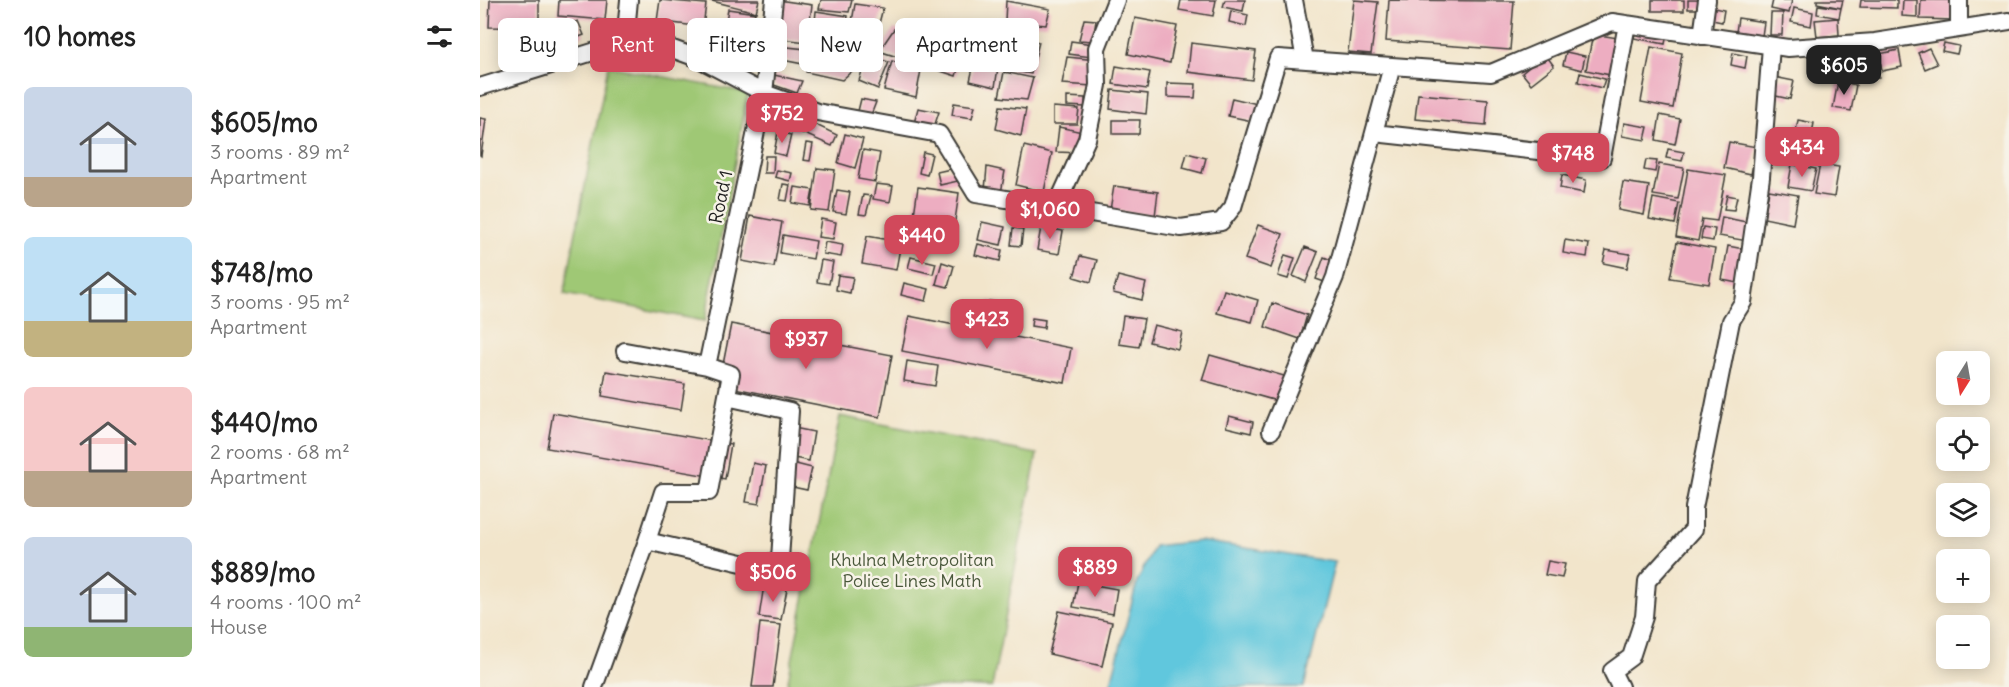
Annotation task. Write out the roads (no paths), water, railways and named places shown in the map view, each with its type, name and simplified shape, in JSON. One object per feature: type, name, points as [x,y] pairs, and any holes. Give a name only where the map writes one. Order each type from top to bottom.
[{"type":"street","points":[[627,18],[629,0]]},
{"type":"street","name":"Road 1","points":[[707,366],[764,93],[774,0]]},
{"type":"street","points":[[1056,207],[1087,139],[1098,85],[1097,48],[1116,0]]},
{"type":"street","points":[[1294,0],[1305,60]]},
{"type":"street","points":[[1702,36],[1707,0]]},
{"type":"street","points":[[1959,0],[1959,29]]},
{"type":"street","points":[[675,50],[697,58],[764,93],[817,112],[939,134],[976,194],[1180,228],[1221,222],[1233,207],[1278,58],[1491,73],[1612,22],[1788,48],[1875,42],[2009,21]]},
{"type":"street","points":[[1374,133],[1602,158],[1627,24]]},
{"type":"street","points":[[1620,687],[1612,671],[1631,657],[1644,617],[1647,581],[1695,530],[1694,508],[1731,321],[1743,302],[1761,177],[1771,46]]},
{"type":"street","points":[[480,87],[590,53]]},
{"type":"street","points":[[1271,431],[1335,277],[1392,66]]},
{"type":"street","points":[[594,687],[663,492],[709,492],[731,374],[707,366],[625,351]]},
{"type":"street","points":[[647,541],[759,567],[780,558],[790,411],[727,397]]},
{"type":"water","points":[[1200,541],[1335,562],[1304,687],[1110,687],[1137,582],[1154,546]]},
{"type":"park label","name":"Khulna Metropolitan Police Lines Math","points":[[912,570]]}]
